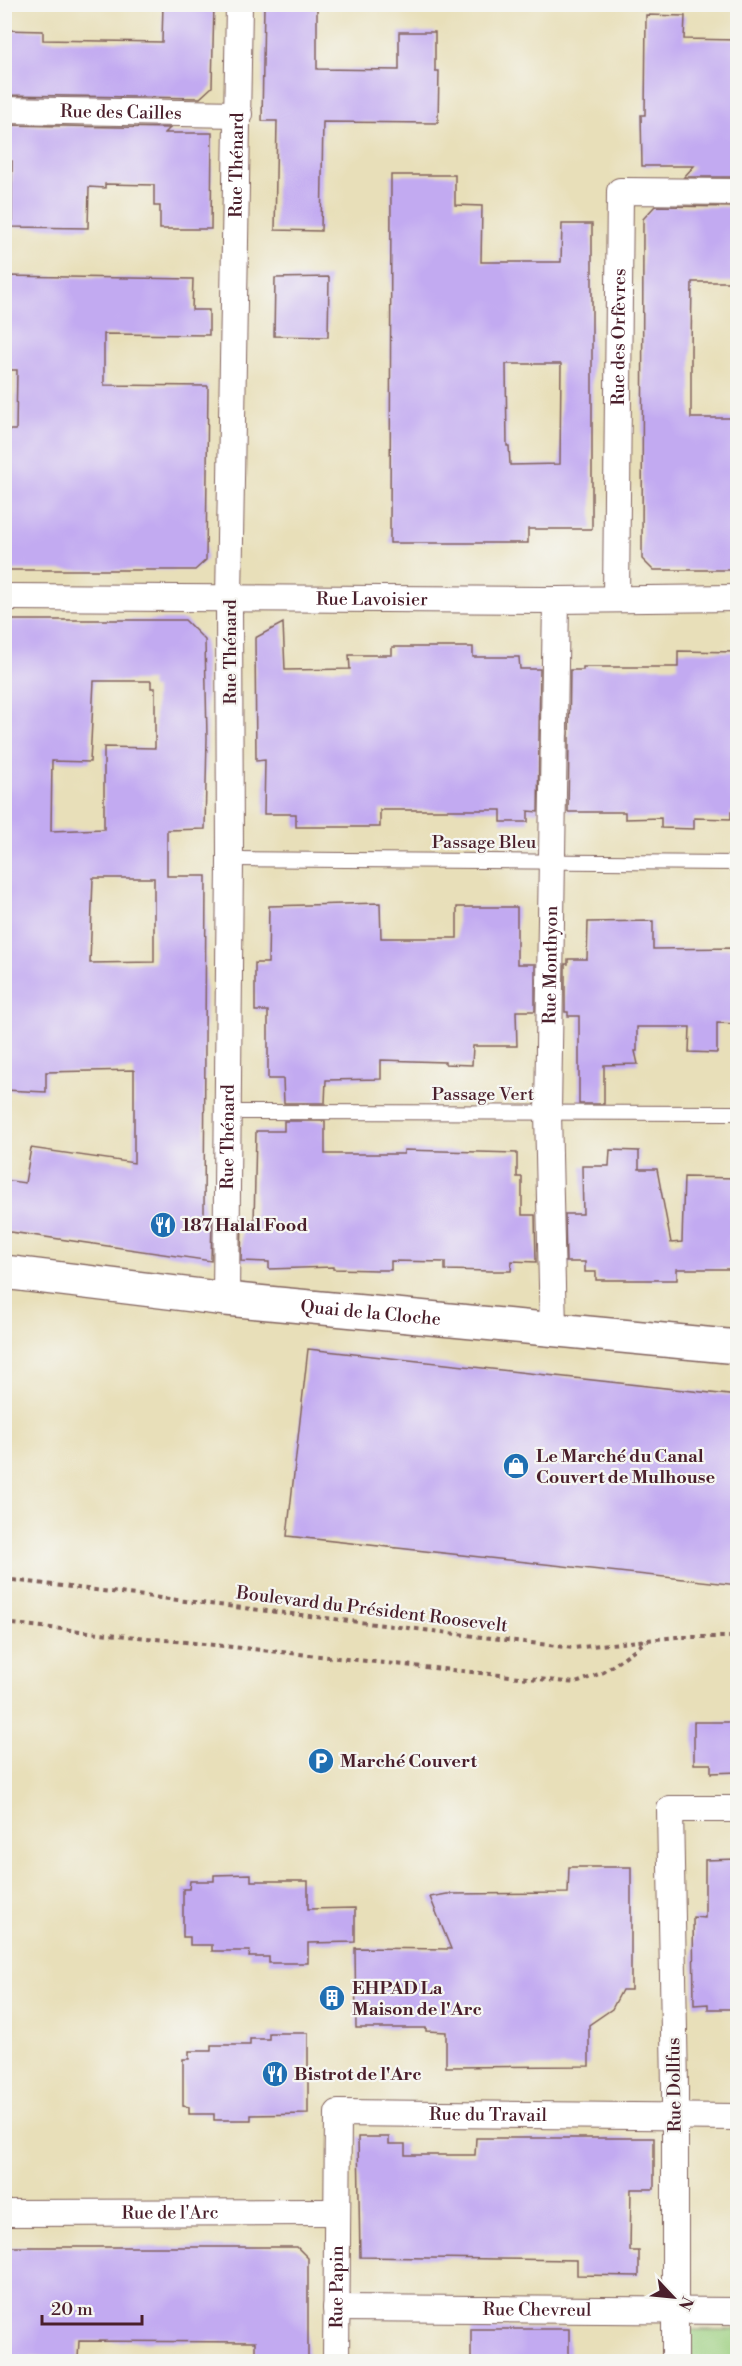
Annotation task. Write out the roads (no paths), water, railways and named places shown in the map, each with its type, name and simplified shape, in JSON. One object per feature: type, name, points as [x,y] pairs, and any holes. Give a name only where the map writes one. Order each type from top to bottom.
[{"type":"street","name":"Rue Thénard","points":[[226,1299],[230,598],[239,4]]},
{"type":"street","name":"Rue des Cailles","points":[[4,110],[239,114]]},
{"type":"street","name":"Rue des Orfèvres","points":[[616,599],[620,191],[738,192]]},
{"type":"street","name":"Rue Lavoisier","points":[[4,597],[556,600],[738,598]]},
{"type":"street","name":"Rue Monthyon","points":[[553,1329],[548,1112],[556,600]]},
{"type":"street","name":"Quai de la Cloche","points":[[4,1272],[226,1299],[738,1347]]},
{"type":"street","name":"Rue Dollfus","points":[[675,2361],[675,2117],[670,1809],[738,1809]]},
{"type":"street","name":"Rue du Travail","points":[[336,2212],[338,2113],[738,2117]]},
{"type":"street","name":"Rue de l'Arc","points":[[4,2214],[336,2212]]},
{"type":"street","name":"Rue Papin","points":[[336,2212],[336,2361]]},
{"type":"street","name":"Rue Chevreul","points":[[336,2308],[738,2311]]},
{"type":"lane","name":"Passage Bleu","points":[[230,859],[738,863]]},
{"type":"lane","name":"Passage Vert","points":[[228,1112],[738,1113]]},
{"type":"place","name":"187 Halal Food","points":[[163,1225]]},
{"type":"place","name":"Le Marché du Canal Couvert de Mulhouse","points":[[516,1466]]},
{"type":"place","name":"Marché Couvert","points":[[321,1761]]},
{"type":"place","name":"EHPAD La Maison de l'Arc","points":[[332,1998]]},
{"type":"place","name":"Bistrot de l'Arc","points":[[275,2074]]}]
